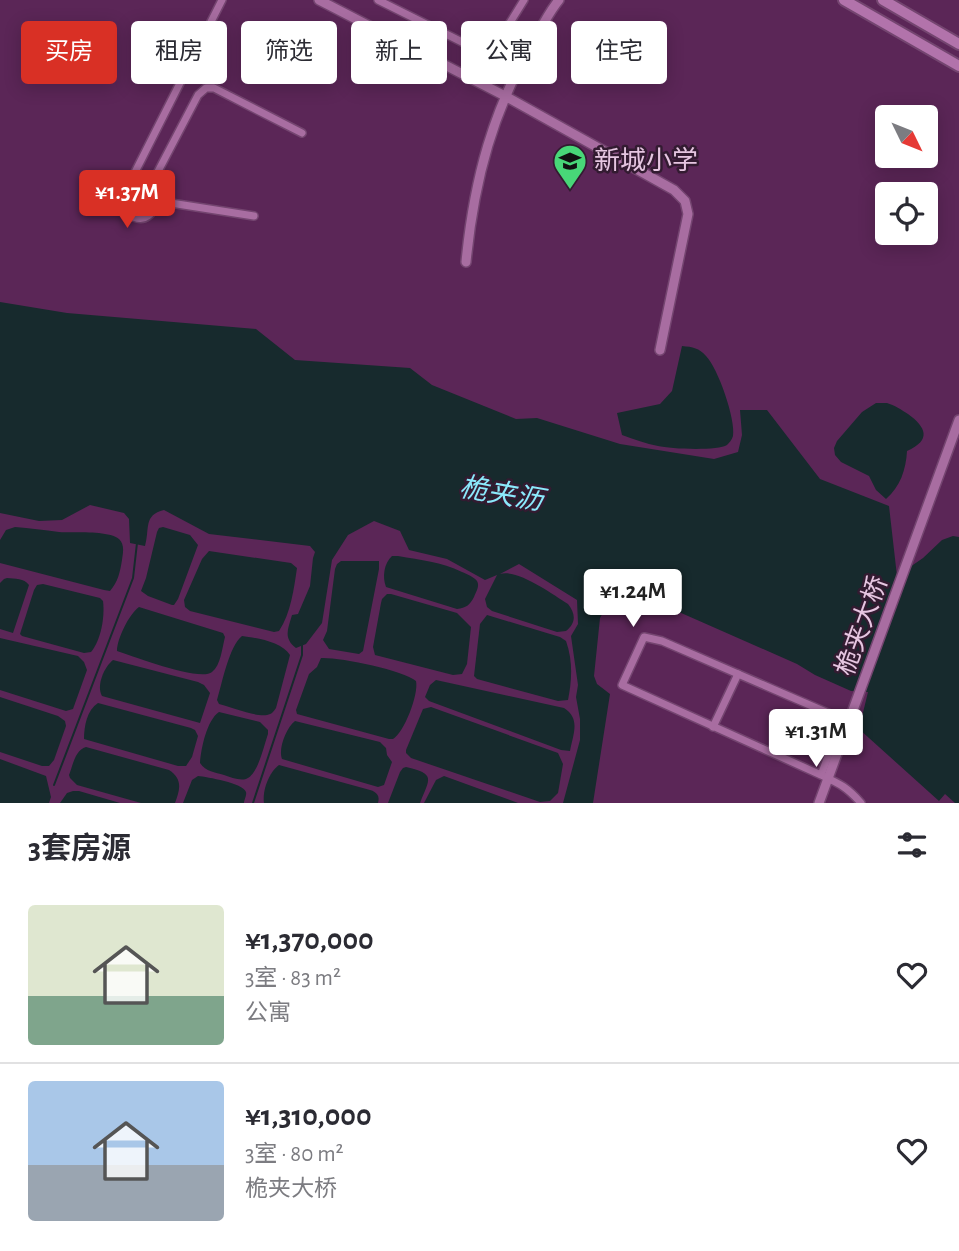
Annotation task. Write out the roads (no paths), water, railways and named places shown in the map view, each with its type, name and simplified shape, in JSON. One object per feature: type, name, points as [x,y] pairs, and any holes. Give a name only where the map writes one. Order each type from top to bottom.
[{"type":"main road","points":[[844,0],[959,66]]},
{"type":"main road","points":[[883,0],[959,44]]},
{"type":"street","points":[[158,201],[148,216],[140,218],[129,215],[122,204],[126,190],[222,0]]},
{"type":"street","points":[[378,0],[484,53],[491,52],[495,47],[524,0]]},
{"type":"street","points":[[466,262],[471,219],[491,135],[505,96],[527,51],[559,0]]},
{"type":"street","points":[[323,1],[505,96],[674,190],[685,201],[688,214],[660,350]]},
{"type":"street","points":[[254,216],[158,201],[151,192],[153,181],[198,95],[206,88],[217,89],[302,133]]},
{"type":"street","name":"桅夹大桥","points":[[819,803],[824,777],[840,745],[959,420]]},
{"type":"street","points":[[824,777],[842,719],[662,641],[644,637],[622,685],[713,727],[824,777],[846,786],[861,803]]},
{"type":"street","points":[[713,727],[738,674]]},
{"type":"water","name":"桅夹沥","points":[[0,302],[67,313],[256,329],[295,360],[410,368],[432,385],[516,419],[537,418],[620,444],[714,459],[738,452],[742,435],[740,410],[767,410],[820,479],[889,506],[897,576],[923,558],[942,540],[959,537],[959,803],[955,803],[945,794],[939,801],[859,729],[868,692],[851,691],[797,664],[654,601],[625,596],[609,602],[600,618],[594,676],[597,684],[610,694],[593,803],[563,803],[580,740],[576,697],[578,685],[571,636],[578,624],[577,600],[519,564],[500,574],[516,575],[568,604],[574,618],[566,631],[557,632],[492,611],[487,607],[485,599],[497,575],[485,580],[447,559],[409,550],[400,531],[374,521],[348,535],[332,560],[322,623],[306,644],[296,648],[289,641],[288,629],[292,615],[298,614],[310,586],[315,552],[310,546],[209,534],[164,510],[157,512],[150,519],[145,546],[130,543],[129,519],[124,513],[90,505],[62,520],[39,521],[0,513]]},
{"type":"water","points":[[682,346],[701,351],[716,371],[732,418],[733,436],[727,445],[704,449],[673,448],[622,435],[617,413],[660,404],[672,391]]},
{"type":"water","points":[[876,403],[887,403],[903,411],[919,424],[924,433],[920,442],[907,451],[901,478],[886,499],[876,490],[869,476],[841,462],[835,455],[834,448],[862,412]]},
{"type":"water","points":[[15,527],[114,536],[122,544],[123,552],[115,584],[110,591],[104,590],[0,563],[0,540],[6,530]]},
{"type":"water","points":[[163,527],[190,535],[198,545],[174,605],[141,591],[157,532]]},
{"type":"water","points":[[209,551],[291,563],[297,568],[289,608],[279,631],[190,611],[185,607],[184,600],[202,559]]},
{"type":"water","points":[[392,556],[439,564],[468,575],[478,583],[474,597],[467,606],[457,609],[386,587],[384,570]]},
{"type":"water","points":[[341,561],[379,561],[363,651],[359,654],[329,649],[323,640],[327,631],[335,569]]},
{"type":"water","points":[[7,578],[22,580],[29,585],[13,633],[0,629],[0,583]]},
{"type":"water","points":[[43,584],[103,601],[102,628],[91,652],[84,653],[20,634],[34,590],[37,585]]},
{"type":"water","points":[[387,594],[457,613],[471,627],[467,664],[462,674],[453,675],[375,655],[373,647],[381,603]]},
{"type":"water","points":[[139,607],[223,633],[225,637],[222,651],[215,669],[205,674],[194,674],[117,651],[124,627]]},
{"type":"water","points":[[487,615],[566,641],[571,670],[568,700],[558,701],[474,676],[480,624]]},
{"type":"water","points":[[242,636],[275,644],[290,655],[276,708],[269,715],[256,715],[219,704],[217,700],[233,648]]},
{"type":"water","points":[[0,638],[78,656],[87,670],[73,709],[66,711],[0,690]]},
{"type":"water","points":[[321,658],[370,665],[416,681],[413,703],[406,721],[393,739],[297,714],[296,710],[309,674],[317,667]]},
{"type":"water","points":[[113,660],[204,685],[210,693],[200,723],[102,696],[102,677]]},
{"type":"water","points":[[436,680],[564,708],[574,722],[570,751],[429,701],[425,697],[430,685]]},
{"type":"water","points":[[0,697],[58,716],[65,721],[66,726],[54,760],[49,766],[0,752]]},
{"type":"water","points":[[98,703],[195,730],[198,736],[192,757],[186,766],[178,766],[84,739],[87,719]]},
{"type":"water","points":[[431,707],[558,753],[563,764],[558,793],[550,801],[540,802],[411,758],[406,750],[423,709]]},
{"type":"water","points":[[219,712],[260,722],[268,730],[257,766],[246,779],[211,771],[200,763],[208,728]]},
{"type":"water","points":[[295,721],[380,742],[392,762],[384,785],[378,787],[282,759],[284,739]]},
{"type":"water","points":[[86,747],[169,770],[177,777],[179,785],[175,803],[141,803],[77,785],[69,775],[77,755]]},
{"type":"water","points":[[0,759],[46,776],[51,797],[49,803],[0,803]]},
{"type":"water","points":[[279,765],[372,791],[378,796],[378,803],[264,803],[267,782]]},
{"type":"water","points":[[406,767],[422,772],[428,778],[420,803],[388,803],[400,772]]},
{"type":"water","points":[[198,776],[238,786],[246,792],[244,803],[183,803],[192,780]]},
{"type":"water","points":[[444,776],[518,803],[424,803],[436,780]]},
{"type":"water","points":[[73,791],[120,803],[60,803],[67,793]]},
{"type":"waterway","points":[[54,785],[133,578],[137,543]]},
{"type":"waterway","points":[[253,803],[302,655],[302,644]]},
{"type":"place","name":"新城小学","points":[[570,191]]}]
